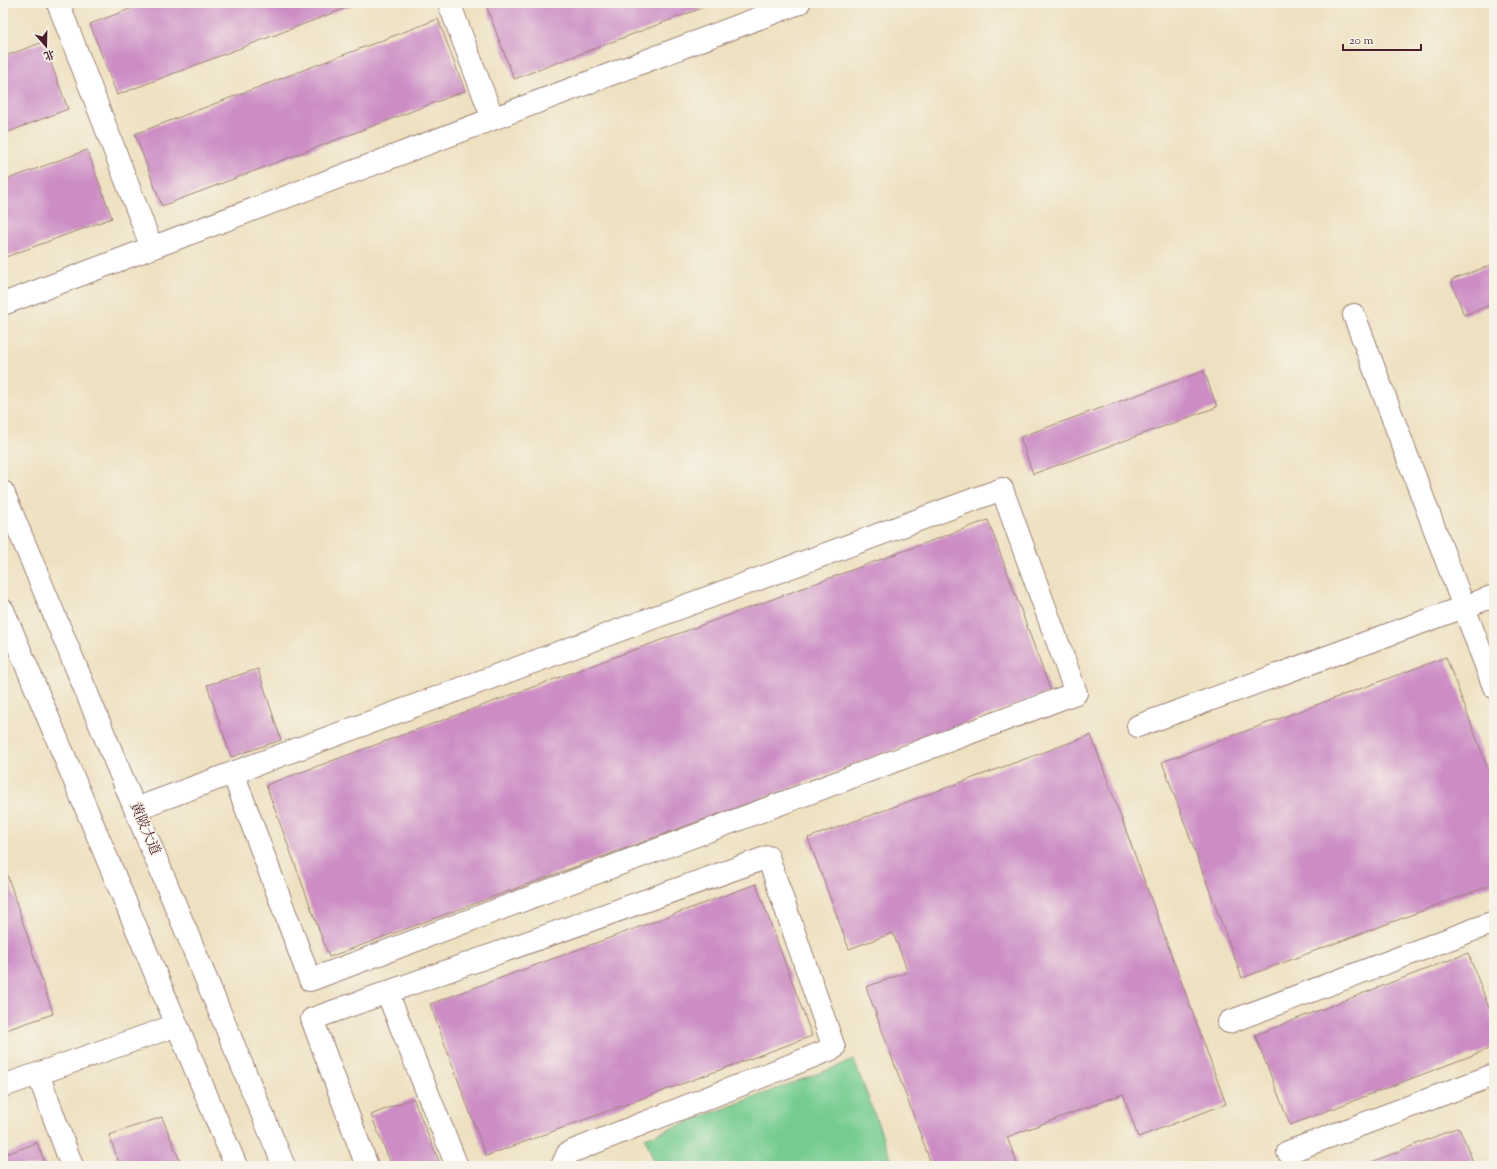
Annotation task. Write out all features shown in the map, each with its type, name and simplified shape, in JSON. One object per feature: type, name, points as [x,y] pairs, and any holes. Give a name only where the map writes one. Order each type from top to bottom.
[{"type":"street","points":[[58,3],[152,248]]},
{"type":"street","points":[[449,3],[493,119]]},
{"type":"street","points":[[3,304],[799,3]]},
{"type":"street","points":[[1354,315],[1494,687]]},
{"type":"street","points":[[135,809],[1002,489],[1076,692],[310,980],[233,773]]},
{"type":"street","name":"黄陂大道","points":[[3,492],[284,1166]]},
{"type":"street","points":[[1138,726],[1494,596]]},
{"type":"street","points":[[3,610],[236,1166]]},
{"type":"street","points":[[367,1166],[312,1019],[768,857],[834,1048],[568,1153],[562,1166]]},
{"type":"street","points":[[1230,1022],[1494,922]]},
{"type":"street","points":[[387,992],[457,1166]]},
{"type":"street","points":[[3,1086],[177,1025]]},
{"type":"street","points":[[38,1074],[72,1166]]},
{"type":"street","points":[[1288,1152],[1494,1075]]},
{"type":"green space","points":[[854,1060],[894,1166],[656,1166],[645,1138]]},
{"type":"building","points":[[146,3],[359,3],[117,95],[90,24]]},
{"type":"building","points":[[501,3],[715,3],[514,79],[487,8]]},
{"type":"building","points":[[438,19],[465,91],[162,206],[135,134]]},
{"type":"building","points":[[43,42],[68,109],[3,134],[3,57]]},
{"type":"building","points":[[87,150],[112,218],[3,258],[3,181]]},
{"type":"building","points":[[1494,264],[1494,304],[1464,315],[1451,280]]},
{"type":"building","points":[[1204,371],[1217,407],[1033,474],[1020,437]]},
{"type":"building","points":[[988,520],[1051,692],[329,957],[266,785]]},
{"type":"building","points":[[1446,657],[1494,785],[1494,884],[1242,978],[1162,762]]},
{"type":"building","points":[[258,669],[281,740],[231,757],[207,685]]},
{"type":"building","points":[[1091,735],[1226,1104],[1138,1137],[1123,1094],[1007,1137],[1018,1166],[932,1166],[866,987],[908,972],[893,933],[849,949],[808,838]]},
{"type":"building","points":[[3,862],[53,1014],[3,1031]]},
{"type":"building","points":[[756,884],[812,1036],[486,1156],[430,1004]]},
{"type":"building","points":[[1468,953],[1494,1021],[1494,1047],[1290,1125],[1255,1035]]},
{"type":"building","points":[[413,1098],[441,1166],[392,1166],[371,1115]]},
{"type":"building","points":[[162,1117],[182,1166],[120,1166],[109,1135]]},
{"type":"building","points":[[1459,1127],[1473,1162],[1463,1166],[1362,1166]]},
{"type":"building","points":[[37,1143],[46,1166],[3,1166],[3,1155]]}]
